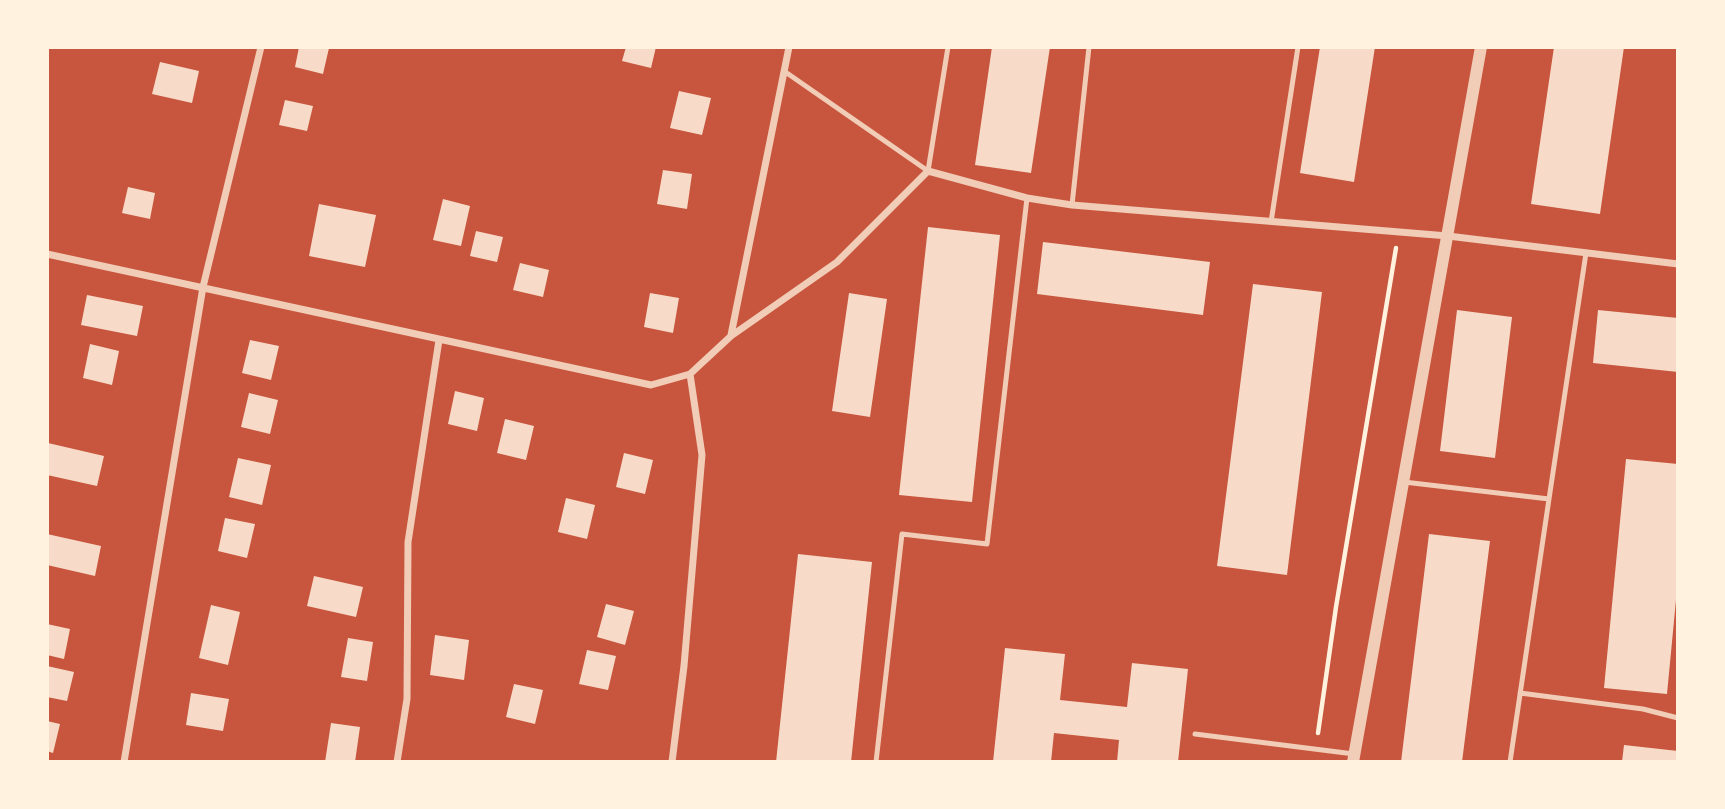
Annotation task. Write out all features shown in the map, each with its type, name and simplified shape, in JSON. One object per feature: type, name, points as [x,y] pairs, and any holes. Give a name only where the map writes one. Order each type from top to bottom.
[{"type":"street","points":[[124,762],[203,287],[261,47]]},
{"type":"street","points":[[730,336],[789,47]]},
{"type":"street","points":[[1353,758],[1481,47]]},
{"type":"street","points":[[47,254],[651,385],[690,374],[730,336],[837,262],[928,171],[1027,198],[1072,205],[1448,236],[1678,264]]},
{"type":"street","points":[[397,762],[407,699],[408,542],[439,340]]},
{"type":"street","points":[[672,762],[684,666],[702,455],[690,374]]},
{"type":"lane","points":[[785,71],[928,171],[948,47]]},
{"type":"lane","points":[[1072,205],[1089,47]]},
{"type":"lane","points":[[1271,222],[1298,47]]},
{"type":"lane","points":[[876,762],[902,534],[987,544],[1027,198]]},
{"type":"lane","points":[[1510,762],[1586,253]]},
{"type":"lane","points":[[1404,482],[1549,499]]},
{"type":"lane","points":[[1520,693],[1643,709],[1678,718]]},
{"type":"lane","points":[[1195,734],[1316,749],[1353,758]]},
{"type":"path","points":[[1316,749],[1336,607],[1398,232]]},
{"type":"building","points":[[299,47],[329,48],[323,74],[295,67]]},
{"type":"building","points":[[626,47],[656,47],[651,68],[622,61]]},
{"type":"building","points":[[992,47],[1050,47],[1031,173],[975,165]]},
{"type":"building","points":[[1320,47],[1375,47],[1354,182],[1300,173]]},
{"type":"building","points":[[1554,47],[1624,47],[1600,214],[1531,204]]},
{"type":"building","points":[[160,62],[199,71],[192,103],[152,94]]},
{"type":"building","points":[[679,91],[711,98],[702,135],[670,128]]},
{"type":"building","points":[[285,100],[313,106],[307,131],[279,125]]},
{"type":"building","points":[[663,170],[692,174],[687,209],[657,204]]},
{"type":"building","points":[[128,187],[155,193],[150,219],[122,213]]},
{"type":"building","points":[[443,199],[470,206],[461,246],[433,240]]},
{"type":"building","points":[[319,204],[376,215],[365,267],[309,256]]},
{"type":"building","points":[[928,227],[1000,235],[972,502],[899,495]]},
{"type":"building","points":[[476,231],[503,237],[497,262],[470,256]]},
{"type":"building","points":[[1043,242],[1210,262],[1203,315],[1037,294]]},
{"type":"building","points":[[520,263],[549,270],[543,297],[513,290]]},
{"type":"building","points":[[1253,284],[1322,292],[1287,575],[1217,566]]},
{"type":"building","points":[[650,293],[679,298],[673,333],[644,327]]},
{"type":"building","points":[[849,293],[887,299],[870,417],[832,411]]},
{"type":"building","points":[[87,295],[143,306],[137,336],[81,325]]},
{"type":"building","points":[[1457,310],[1512,317],[1495,458],[1440,451]]},
{"type":"building","points":[[1598,310],[1678,318],[1678,372],[1593,363]]},
{"type":"building","points":[[250,340],[279,346],[271,380],[242,373]]},
{"type":"building","points":[[90,344],[119,351],[112,385],[83,378]]},
{"type":"building","points":[[455,391],[484,398],[477,431],[448,424]]},
{"type":"building","points":[[249,393],[278,400],[270,434],[241,427]]},
{"type":"building","points":[[505,419],[534,426],[526,460],[497,453]]},
{"type":"building","points":[[48,443],[104,456],[97,486],[47,475]]},
{"type":"building","points":[[624,453],[653,460],[645,494],[616,487]]},
{"type":"building","points":[[238,458],[271,465],[262,505],[229,497]]},
{"type":"building","points":[[1626,459],[1678,464],[1678,579],[1667,694],[1604,688]]},
{"type":"building","points":[[566,498],[595,505],[587,539],[558,532]]},
{"type":"building","points":[[225,518],[255,524],[247,558],[218,551]]},
{"type":"building","points":[[47,534],[101,546],[95,576],[47,565]]},
{"type":"building","points":[[1429,534],[1490,541],[1462,762],[1401,762]]},
{"type":"building","points":[[798,554],[872,562],[851,762],[776,762]]},
{"type":"building","points":[[314,576],[363,587],[356,617],[307,606]]},
{"type":"building","points":[[606,604],[634,611],[625,645],[597,637]]},
{"type":"building","points":[[211,605],[240,612],[228,665],[199,658]]},
{"type":"building","points":[[47,624],[70,629],[64,659],[47,655]]},
{"type":"building","points":[[435,635],[469,640],[464,680],[430,675]]},
{"type":"building","points":[[348,638],[373,642],[367,681],[341,677]]},
{"type":"building","points":[[1005,648],[1065,654],[1060,700],[1127,707],[1132,663],[1188,669],[1178,762],[1117,762],[1119,740],[1054,733],[1051,762],[993,762]]},
{"type":"building","points":[[587,650],[616,656],[608,690],[579,684]]},
{"type":"building","points":[[47,666],[74,672],[67,701],[47,697]]},
{"type":"building","points":[[514,684],[543,690],[535,724],[506,717]]},
{"type":"building","points":[[191,693],[229,699],[223,731],[186,725]]},
{"type":"building","points":[[47,721],[60,724],[53,753],[47,751]]},
{"type":"building","points":[[331,723],[360,727],[355,762],[325,762]]},
{"type":"building","points":[[1624,745],[1678,751],[1678,762],[1622,762]]}]
